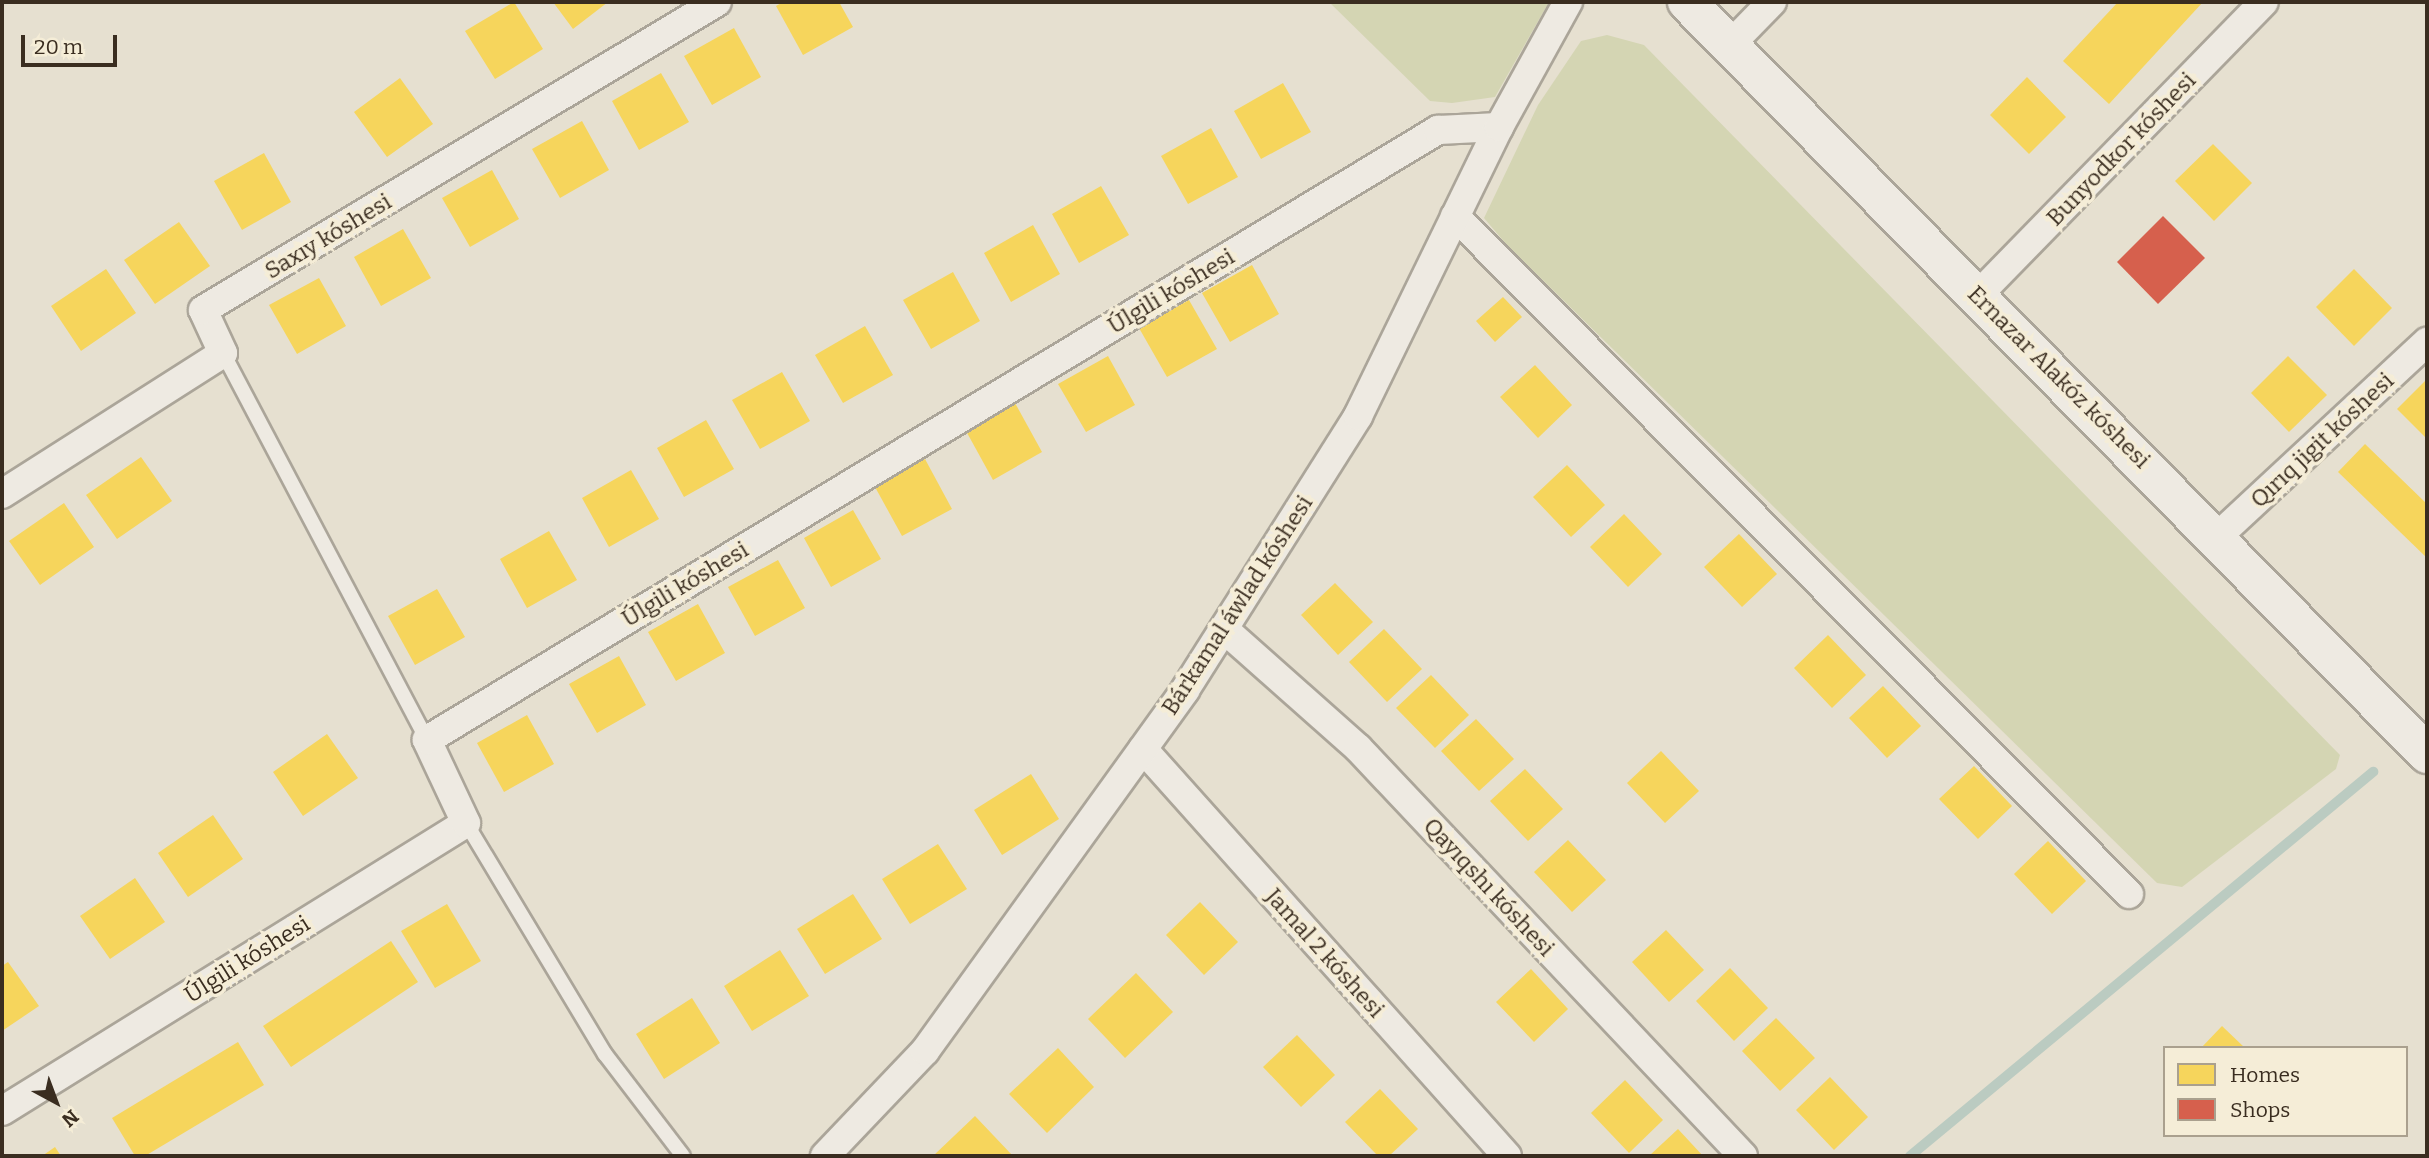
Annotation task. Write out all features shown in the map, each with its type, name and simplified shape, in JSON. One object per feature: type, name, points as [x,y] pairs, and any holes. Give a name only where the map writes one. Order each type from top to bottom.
[{"type":"main road","name":"Ernazar Alakóz kóshesi","points":[[1688,2],[2217,537],[2427,754]]},
{"type":"street","name":"Saxıy kóshesi","points":[[223,353],[203,310],[717,2]]},
{"type":"street","name":"Bárkamal áwlad kóshesi","points":[[825,1156],[925,1051],[1143,748],[1224,629],[1358,416],[1499,127],[1568,2]]},
{"type":"street","points":[[1730,46],[1772,2]]},
{"type":"street","name":"Bunyodkor kóshesi","points":[[1978,295],[2264,2]]},
{"type":"street","name":"Úlgili kóshesi","points":[[427,740],[1438,130],[1499,127]]},
{"type":"street","points":[[1455,216],[2129,894]]},
{"type":"street","name":"Qırıq jigit kóshesi","points":[[2217,537],[2427,342]]},
{"type":"street","points":[[2,494],[223,353]]},
{"type":"street","name":"Qayıqshı kóshesi","points":[[1224,629],[1358,748],[1743,1156]]},
{"type":"street","points":[[427,740],[466,823]]},
{"type":"street","name":"Jamal 2 kóshesi","points":[[1143,748],[1507,1156]]},
{"type":"street","name":"Úlgili kóshesi","points":[[2,1111],[466,823]]},
{"type":"lane","points":[[223,353],[427,740]]},
{"type":"lane","points":[[466,823],[605,1054],[683,1156]]},
{"type":"green space","points":[[1329,2],[1549,2],[1495,97],[1452,103],[1430,101]]},
{"type":"green space","points":[[1607,35],[1644,45],[2340,755],[2336,769],[2182,887],[2157,883],[1506,244],[1484,218],[1538,105],[1581,41]]},
{"type":"building: Homes","points":[[514,2],[543,49],[495,79],[465,31]]},
{"type":"building: Homes","points":[[553,2],[608,2],[573,29]]},
{"type":"building: Homes","points":[[783,2],[839,2],[853,27],[803,55],[776,6]]},
{"type":"building: Homes","points":[[2118,2],[2203,2],[2109,104],[2063,61]]},
{"type":"building: Homes","points":[[734,28],[761,77],[712,105],[684,56]]},
{"type":"building: Homes","points":[[661,73],[689,122],[639,150],[612,101]]},
{"type":"building: Homes","points":[[2027,77],[2066,117],[2029,154],[1990,115]]},
{"type":"building: Homes","points":[[400,78],[433,124],[387,157],[354,112]]},
{"type":"building: Homes","points":[[1283,83],[1311,132],[1261,159],[1234,111]]},
{"type":"building: Homes","points":[[582,121],[609,170],[560,198],[532,149]]},
{"type":"building: Homes","points":[[1211,128],[1238,177],[1188,204],[1161,156]]},
{"type":"building: Homes","points":[[2213,144],[2252,183],[2214,221],[2175,181]]},
{"type":"building: Homes","points":[[264,153],[291,202],[242,230],[214,181]]},
{"type":"building: Homes","points":[[492,170],[519,219],[470,247],[442,198]]},
{"type":"building: Homes","points":[[1101,186],[1129,235],[1079,263],[1052,214]]},
{"type":"building: Homes","points":[[179,222],[210,266],[155,304],[124,260]]},
{"type":"building: Homes","points":[[1033,225],[1060,274],[1011,302],[984,253]]},
{"type":"building: Homes","points":[[403,229],[431,278],[381,306],[354,257]]},
{"type":"building: Homes","points":[[1252,265],[1279,314],[1230,342],[1202,293]]},
{"type":"building: Homes","points":[[106,269],[136,313],[81,351],[51,306]]},
{"type":"building: Homes","points":[[2354,269],[2392,308],[2354,346],[2316,307]]},
{"type":"building: Homes","points":[[953,272],[980,321],[931,349],[903,300]]},
{"type":"building: Homes","points":[[319,278],[346,326],[297,354],[269,305]]},
{"type":"building: Homes","points":[[1503,297],[1522,317],[1495,342],[1476,321]]},
{"type":"building: Homes","points":[[1189,300],[1217,349],[1167,377],[1139,328]]},
{"type":"building: Homes","points":[[865,326],[893,375],[843,403],[815,355]]},
{"type":"building: Homes","points":[[1108,356],[1135,405],[1086,432],[1058,384]]},
{"type":"building: Homes","points":[[2288,356],[2327,395],[2289,432],[2251,393]]},
{"type":"building: Homes","points":[[1535,365],[1572,405],[1538,438],[1500,397]]},
{"type":"building: Homes","points":[[782,372],[810,421],[760,449],[732,400]]},
{"type":"building: Homes","points":[[2427,379],[2427,439],[2397,409]]},
{"type":"building: Homes","points":[[1015,403],[1042,452],[993,480],[966,431]]},
{"type":"building: Homes","points":[[706,420],[734,469],[684,497],[657,448]]},
{"type":"building: Homes","points":[[2365,444],[2427,504],[2427,558],[2338,472]]},
{"type":"building: Homes","points":[[141,457],[172,501],[117,539],[86,495]]},
{"type":"building: Homes","points":[[925,459],[952,509],[902,536],[875,487]]},
{"type":"building: Homes","points":[[1567,465],[1605,505],[1571,537],[1533,497]]},
{"type":"building: Homes","points":[[631,470],[659,519],[609,547],[582,498]]},
{"type":"building: Homes","points":[[64,503],[94,547],[40,585],[9,541]]},
{"type":"building: Homes","points":[[853,510],[881,559],[831,587],[804,538]]},
{"type":"building: Homes","points":[[1624,514],[1662,554],[1628,587],[1590,547]]},
{"type":"building: Homes","points":[[549,531],[577,580],[527,608],[500,559]]},
{"type":"building: Homes","points":[[1739,534],[1777,574],[1742,607],[1704,567]]},
{"type":"building: Homes","points":[[778,560],[805,608],[755,636],[728,587]]},
{"type":"building: Homes","points":[[1335,583],[1373,622],[1338,655],[1301,615]]},
{"type":"building: Homes","points":[[437,589],[465,637],[415,665],[388,616]]},
{"type":"building: Homes","points":[[698,604],[725,653],[676,681],[648,632]]},
{"type":"building: Homes","points":[[1384,629],[1422,669],[1387,702],[1349,662]]},
{"type":"building: Homes","points":[[1828,635],[1866,675],[1832,708],[1794,668]]},
{"type":"building: Homes","points":[[619,656],[646,705],[597,733],[569,684]]},
{"type":"building: Homes","points":[[1431,675],[1469,715],[1435,748],[1396,708]]},
{"type":"building: Homes","points":[[1883,686],[1921,726],[1887,758],[1849,718]]},
{"type":"building: Homes","points":[[527,715],[554,764],[504,792],[477,743]]},
{"type":"building: Homes","points":[[1476,719],[1514,759],[1479,791],[1441,751]]},
{"type":"building: Homes","points":[[327,734],[358,778],[303,816],[273,772]]},
{"type":"building: Homes","points":[[1661,751],[1699,791],[1665,823],[1627,783]]},
{"type":"building: Homes","points":[[1974,766],[2012,806],[1978,839],[1939,799]]},
{"type":"building: Homes","points":[[1525,769],[1563,809],[1528,841],[1490,801]]},
{"type":"building: Homes","points":[[1031,774],[1059,819],[1002,855],[974,810]]},
{"type":"building: Homes","points":[[213,815],[243,859],[188,897],[158,853]]},
{"type":"building: Homes","points":[[1568,840],[1606,880],[1572,912],[1534,872]]},
{"type":"building: Homes","points":[[2048,841],[2086,881],[2052,914],[2014,874]]},
{"type":"building: Homes","points":[[938,844],[967,889],[910,924],[882,879]]},
{"type":"building: Homes","points":[[135,878],[165,922],[110,959],[80,916]]},
{"type":"building: Homes","points":[[853,894],[882,939],[825,974],[797,929]]},
{"type":"building: Homes","points":[[1200,902],[1238,942],[1204,975],[1166,935]]},
{"type":"building: Homes","points":[[447,904],[481,961],[435,988],[401,931]]},
{"type":"building: Homes","points":[[1666,930],[1704,970],[1669,1002],[1632,962]]},
{"type":"building: Homes","points":[[391,941],[418,982],[291,1067],[263,1026]]},
{"type":"building: Homes","points":[[780,950],[809,996],[752,1031],[724,986]]},
{"type":"building: Homes","points":[[8,962],[39,1006],[2,1031],[2,966]]},
{"type":"building: Homes","points":[[1730,968],[1768,1008],[1734,1041],[1696,1001]]},
{"type":"building: Homes","points":[[1531,969],[1568,1009],[1534,1042],[1496,1002]]},
{"type":"building: Homes","points":[[1136,973],[1173,1012],[1125,1058],[1088,1019]]},
{"type":"building: Homes","points":[[692,998],[720,1043],[664,1079],[636,1034]]},
{"type":"building: Homes","points":[[1776,1018],[1815,1058],[1780,1091],[1742,1051]]},
{"type":"building: Homes","points":[[2222,1026],[2243,1046],[2203,1046]]},
{"type":"building: Homes","points":[[1297,1035],[1335,1075],[1301,1107],[1263,1067]]},
{"type":"building: Homes","points":[[238,1042],[264,1085],[145,1156],[135,1156],[112,1118]]},
{"type":"building: Homes","points":[[1058,1048],[1094,1087],[1047,1133],[1009,1094]]},
{"type":"building: Homes","points":[[1830,1077],[1868,1117],[1834,1150],[1796,1110]]},
{"type":"building: Homes","points":[[1625,1080],[1663,1120],[1629,1153],[1591,1113]]},
{"type":"building: Homes","points":[[1380,1089],[1418,1129],[1389,1156],[1378,1156],[1345,1122]]},
{"type":"building: Homes","points":[[975,1116],[1012,1155],[933,1156]]},
{"type":"building: Homes","points":[[1678,1129],[1703,1156],[1649,1156]]},
{"type":"building: Homes","points":[[55,1147],[61,1156],[42,1156]]},
{"type":"building: Shops","points":[[2163,216],[2205,258],[2158,304],[2117,262]]},
{"type":"waterway","points":[[1910,1156],[2373,772]]}]
